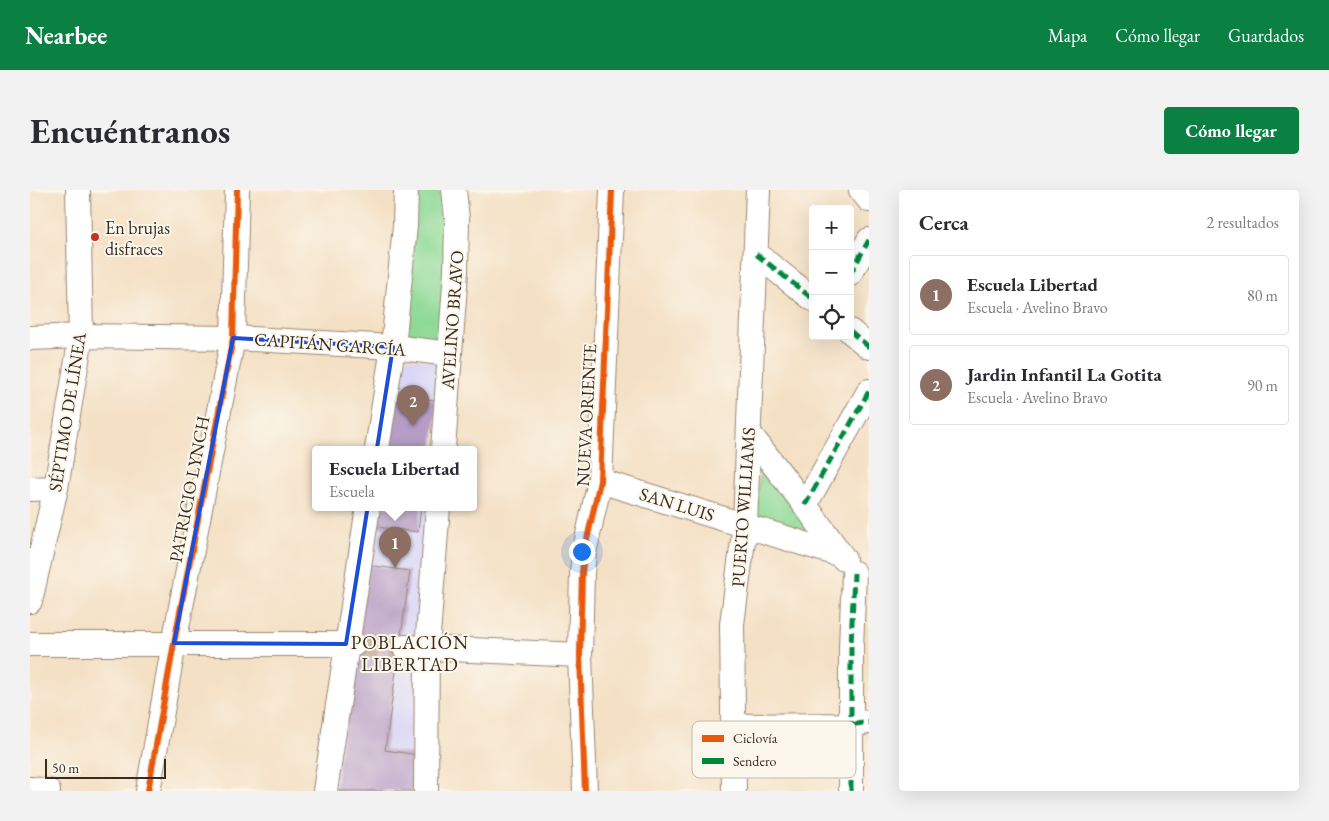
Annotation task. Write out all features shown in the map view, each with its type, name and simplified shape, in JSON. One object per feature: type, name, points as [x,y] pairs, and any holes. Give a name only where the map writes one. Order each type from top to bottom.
[{"type":"street","name":"SÉPTIMO DE LÍNEA","points":[[30,601],[56,488],[81,336],[78,190]]},
{"type":"street","name":"PATRICIO LYNCH","points":[[148,791],[174,644],[233,338],[238,190]]},
{"type":"street","points":[[377,446],[393,347],[404,234],[406,190]]},
{"type":"street","name":"AVELINO BRAVO","points":[[443,446],[457,231],[454,190]]},
{"type":"street","name":"NUEVA ORIENTE","points":[[584,791],[580,656],[582,573],[584,553],[600,481],[612,190]]},
{"type":"street","name":"PUERTO WILLIAMS","points":[[733,721],[732,624],[745,525],[758,190]]},
{"type":"street","points":[[861,190],[869,200]]},
{"type":"street","points":[[854,267],[869,240]]},
{"type":"street","points":[[756,254],[809,296]]},
{"type":"street","points":[[854,334],[869,347]]},
{"type":"street","name":"CAPITÁN GARCÍA","points":[[30,338],[81,336],[233,338],[393,347],[450,354]]},
{"type":"street","points":[[805,504],[869,391]]},
{"type":"street","points":[[748,433],[805,504],[869,593]]},
{"type":"street","name":"SAN LUIS","points":[[600,481],[745,525],[847,564]]},
{"type":"street","points":[[30,489],[56,488]]},
{"type":"street","points":[[325,791],[350,644],[367,511]]},
{"type":"street","points":[[426,791],[427,648],[438,511]]},
{"type":"street","points":[[847,564],[850,647],[859,724],[856,746]]},
{"type":"street","points":[[30,644],[350,644]]},
{"type":"street","points":[[404,647],[580,656]]},
{"type":"street","name":"PUERTO WILLIAMS","points":[[734,778],[734,791]]},
{"type":"street","points":[[850,791],[852,778]]},
{"type":"street","points":[[30,789],[48,791]]},
{"type":"highlighted area","points":[[233,338],[393,347],[346,644],[174,643]]},
{"type":"shaded area","points":[[405,358],[438,360],[434,446],[386,446],[399,363]]},
{"type":"shaded area","points":[[375,511],[429,511],[418,791],[329,791]]},
{"type":"green space","points":[[427,191],[438,193],[447,200],[443,324],[438,336],[432,342],[405,342],[411,202],[418,194]]},
{"type":"green space","points":[[761,463],[815,531],[810,534],[756,516]]},
{"type":"building","points":[[395,397],[438,400],[432,446],[387,446]]},
{"type":"building","points":[[379,511],[421,511],[418,532],[377,527]]},
{"type":"building","points":[[367,565],[410,571],[385,750],[418,755],[413,791],[335,791]]},
{"type":"tunnel","points":[[354,644],[404,647]]},
{"type":"marked path","points":[[854,267],[869,240]]},
{"type":"marked path","points":[[756,254],[809,296]]},
{"type":"marked path","points":[[854,334],[869,347]]},
{"type":"marked path","points":[[805,505],[869,391]]},
{"type":"marked path","points":[[851,721],[854,573]]},
{"type":"marked path","points":[[856,724],[869,722]]},
{"type":"marked path","points":[[851,778],[851,791]]},
{"type":"cycle path","points":[[148,791],[174,643],[233,338],[237,190]]},
{"type":"cycle path","points":[[585,791],[580,655],[582,573],[584,553],[600,481],[612,190]]},
{"type":"place","name":"En brujas disfraces","points":[[95,237]]},
{"type":"place","name":"Jardin Infantil La Gotita","points":[[413,426]]},
{"type":"place","name":"Escuela Libertad","points":[[395,568]]},
{"type":"district","name":"POBLACIÓN LIBERTAD","points":[[410,653]]}]
